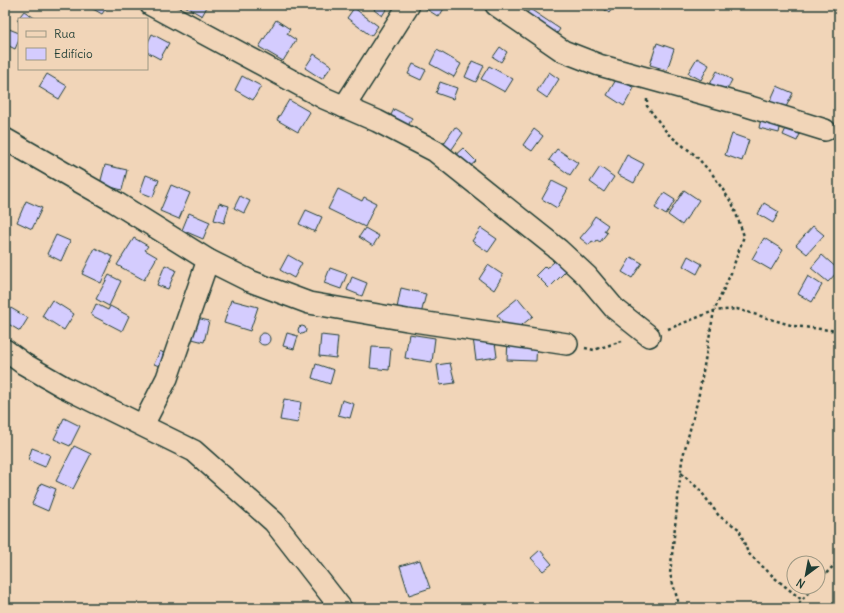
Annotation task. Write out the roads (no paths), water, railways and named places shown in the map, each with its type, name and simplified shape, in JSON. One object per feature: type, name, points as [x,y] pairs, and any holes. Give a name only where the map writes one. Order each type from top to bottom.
[{"type":"street","points":[[151,5],[324,98],[377,121],[435,151],[558,250],[587,276],[614,308],[649,336]]},
{"type":"street","points":[[344,107],[410,5]]},
{"type":"street","points":[[496,5],[563,51],[599,66],[744,105],[825,130]]},
{"type":"street","points":[[5,139],[115,202],[208,260],[250,281],[308,303],[407,320],[567,344]]},
{"type":"street","points":[[143,425],[167,378],[208,260]]},
{"type":"street","points":[[5,350],[24,364],[64,387],[194,451],[274,522],[341,608]]}]
